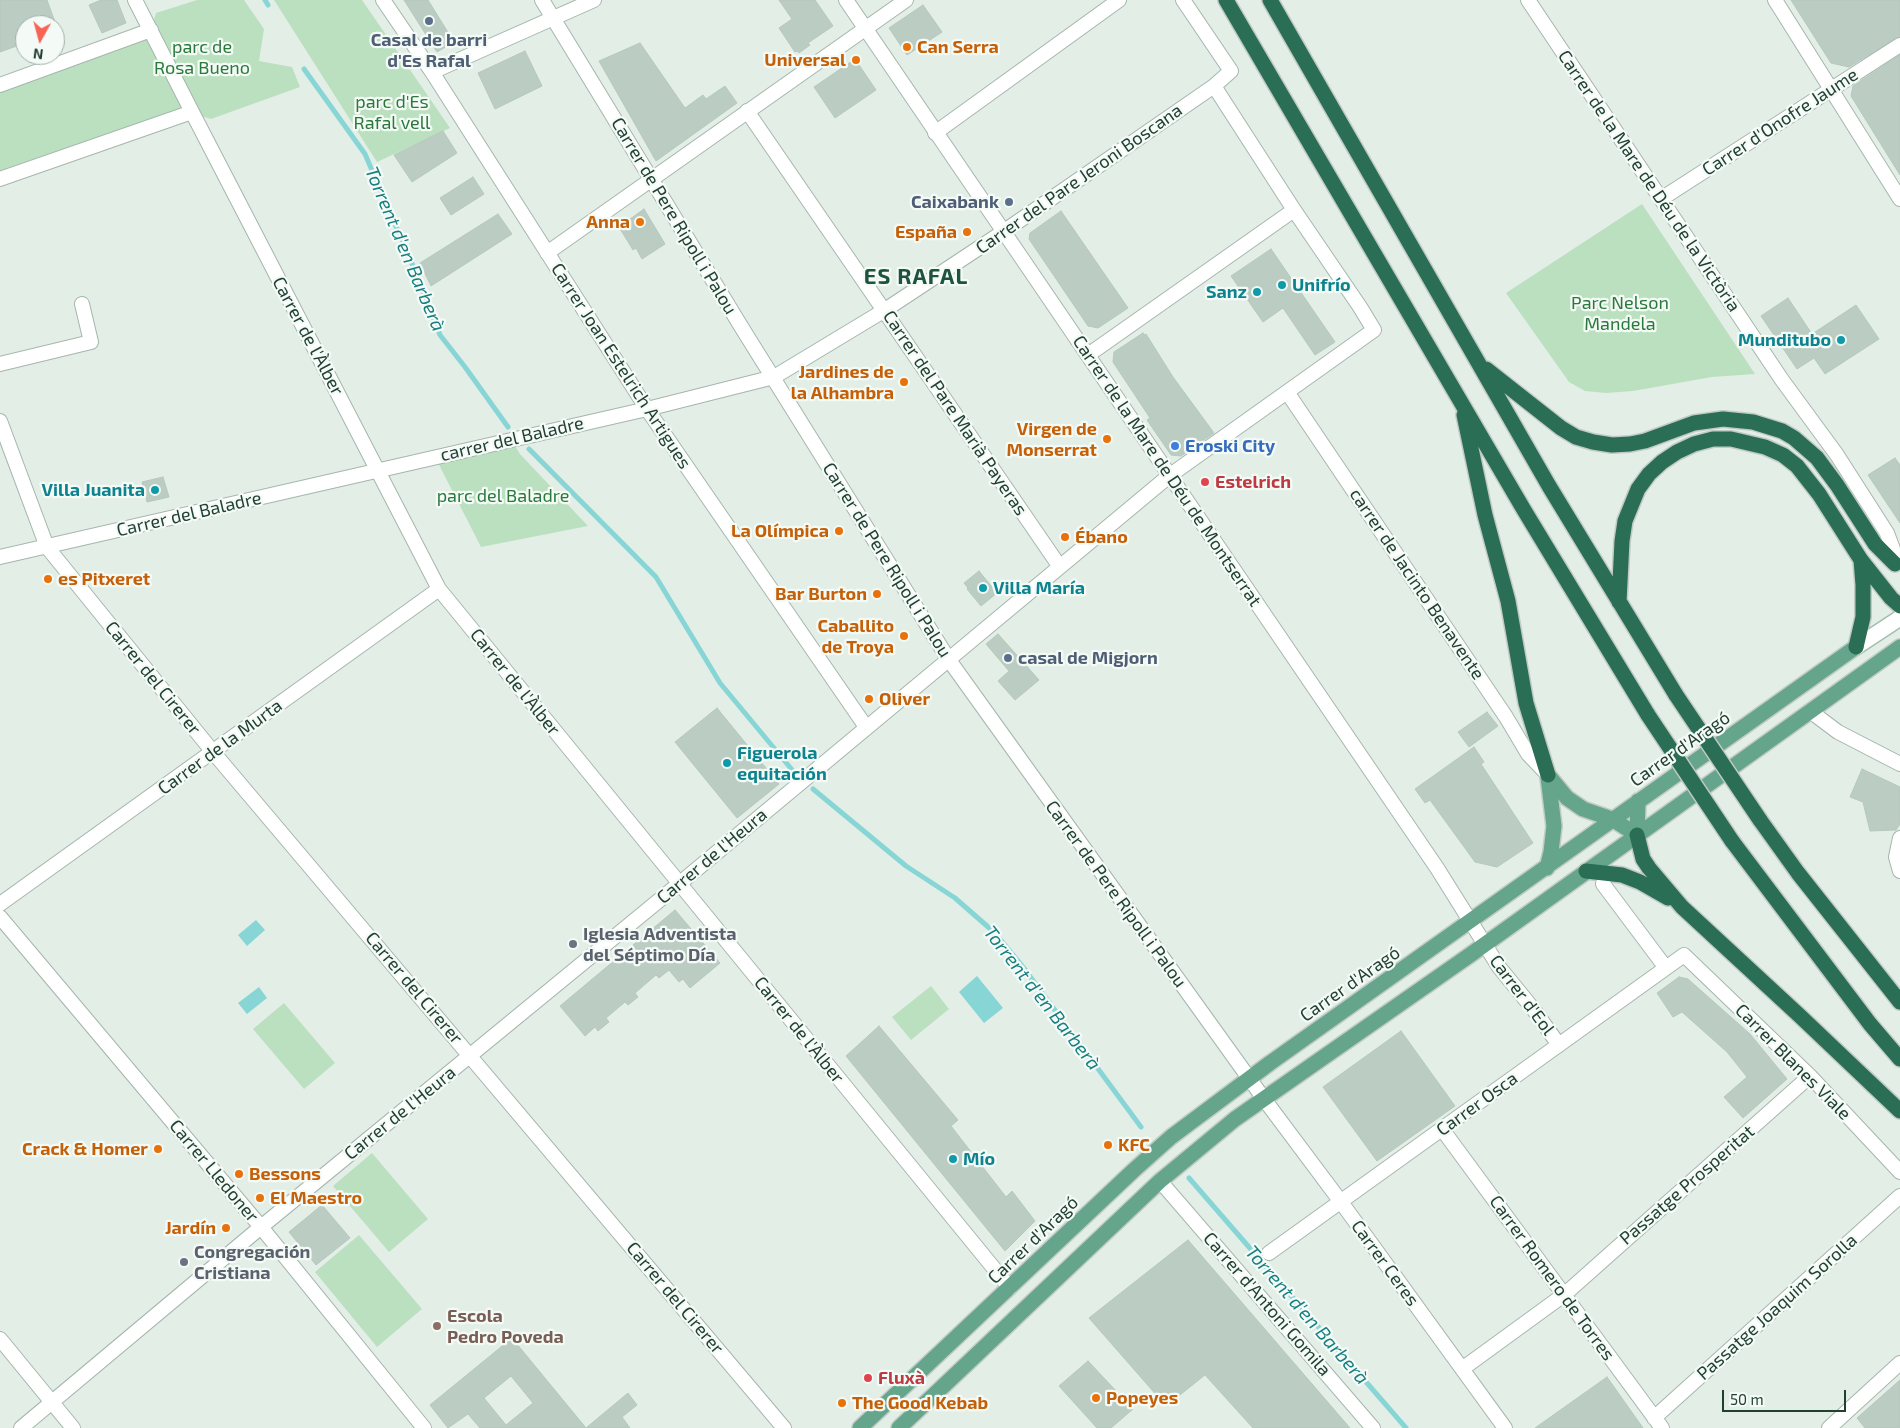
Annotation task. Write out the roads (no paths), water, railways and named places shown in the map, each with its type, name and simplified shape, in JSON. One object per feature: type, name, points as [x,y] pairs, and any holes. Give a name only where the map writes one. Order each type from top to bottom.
[{"type":"highway","points":[[1226,0],[1461,402],[1648,715],[1732,841],[1870,1024],[1900,1059]]},
{"type":"highway","points":[[1270,0],[1478,364],[1676,695],[1760,820],[1804,881],[1900,1002]]},
{"type":"highway","points":[[1478,364],[1561,428],[1576,437],[1592,442],[1612,446],[1637,443],[1694,423],[1723,419],[1753,422],[1782,431],[1817,458],[1875,544],[1898,568]]},
{"type":"highway","points":[[1461,402],[1485,516],[1508,601],[1526,703],[1548,775]]},
{"type":"highway","points":[[1619,602],[1622,540],[1625,521],[1638,489],[1649,474],[1670,457],[1694,444],[1713,439],[1731,439],[1765,446],[1783,455],[1797,466],[1819,494],[1861,560],[1891,598],[1900,606]]},
{"type":"highway","points":[[1856,647],[1863,611],[1861,560]]},
{"type":"highway","points":[[1637,835],[1643,859],[1682,907],[1900,1112]]},
{"type":"highway","points":[[1586,871],[1622,875],[1646,886],[1682,907]]},
{"type":"main road","name":"Carrer d'Aragó","points":[[860,1428],[1171,1137],[1612,819],[1900,618]]},
{"type":"main road","points":[[899,1428],[1160,1181],[1235,1119],[1485,944],[1900,647]]},
{"type":"main road","points":[[1548,775],[1567,798],[1583,809],[1612,819],[1637,835]]},
{"type":"main road","points":[[1546,868],[1552,852],[1554,826],[1548,775]]},
{"type":"main road","points":[[1637,835],[1638,801]]},
{"type":"main road","points":[[1010,1288],[1017,1301],[1018,1315]]},
{"type":"street","name":"Carrer de l'Àlber","points":[[135,0],[439,589],[1010,1288]]},
{"type":"street","name":"Carrer Joan Estelrich Artigues","points":[[383,0],[432,72],[647,409],[866,727]]},
{"type":"street","name":"Carrer de Pere Ripoll i Palou","points":[[542,0],[650,179],[949,660],[1264,1099]]},
{"type":"street","points":[[432,72],[594,0]]},
{"type":"street","name":"Carrer de la Mare de Déu de Montserrat","points":[[846,0],[1437,868],[1485,944]]},
{"type":"street","points":[[548,253],[650,179],[906,0]]},
{"type":"street","points":[[935,132],[1119,0]]},
{"type":"street","points":[[1183,0],[1230,71],[1214,86],[1374,330],[1287,392]]},
{"type":"street","name":"Carrer de la Mare de Déu de la Victòria","points":[[1528,0],[1782,380],[1837,455],[1887,533],[1898,568]]},
{"type":"street","points":[[1775,0],[1900,199]]},
{"type":"street","points":[[0,85],[151,30]]},
{"type":"street","name":"Carrer d'Onofre Jaume","points":[[1661,199],[1900,45]]},
{"type":"street","name":"Carrer del Pare Jeroni Boscana","points":[[647,409],[774,377],[885,310],[1003,232],[1214,86]]},
{"type":"street","name":"Carrer del Pare Marià Payeras","points":[[747,111],[1060,567]]},
{"type":"street","points":[[0,179],[192,112]]},
{"type":"street","points":[[1088,355],[1294,210]]},
{"type":"street","points":[[0,364],[91,342],[82,304]]},
{"type":"street","name":"Carrer de l'Heura","points":[[21,1428],[261,1227],[680,884],[1169,476],[1287,392]]},
{"type":"street","name":"carrer de Jacinto Benavente","points":[[1287,392],[1506,718],[1528,754],[1548,775]]},
{"type":"street","name":"carrer del Baladre","points":[[378,470],[647,409]]},
{"type":"street","name":"Carrer del Cirerer","points":[[0,421],[47,546],[214,752],[784,1428]]},
{"type":"street","name":"Carrer del Baladre","points":[[0,557],[378,470]]},
{"type":"street","name":"Carrer de la Murta","points":[[0,904],[439,589]]},
{"type":"street","points":[[1810,711],[1838,732],[1900,764]]},
{"type":"street","points":[[1899,842],[1896,856],[1900,871]]},
{"type":"street","points":[[1603,884],[1666,968]]},
{"type":"street","name":"Carrer Lledoner","points":[[0,917],[261,1227],[424,1428]]},
{"type":"street","name":"Carrer d'Eol","points":[[1485,944],[1499,967],[1534,1010],[1559,1045]]},
{"type":"street","name":"Carrer Osca","points":[[1269,1254],[1684,955]]},
{"type":"street","name":"Carrer Blanes Viale","points":[[1684,955],[1810,1076],[1900,1172]]},
{"type":"street","name":"Passatge Prosperitat","points":[[1462,1368],[1564,1294],[1810,1076]]},
{"type":"street","name":"Carrer Ceres","points":[[1264,1099],[1341,1202],[1504,1428]]},
{"type":"street","name":"Carrer Romero de Torres","points":[[1442,1129],[1658,1423]]},
{"type":"street","name":"Carrer d'Antoni Gomila","points":[[1160,1181],[1373,1428]]},
{"type":"street","name":"Passatge Joaquim Sorolla","points":[[1658,1423],[1900,1196]]},
{"type":"street","points":[[0,1339],[73,1428]]},
{"type":"street","points":[[1829,1428],[1900,1362]]},
{"type":"water","points":[[256,920],[265,930],[247,946],[238,935]]},
{"type":"water","points":[[977,976],[1003,1008],[984,1023],[959,992]]},
{"type":"water","points":[[259,987],[267,998],[247,1014],[238,1003]]},
{"type":"waterway","name":"Torrent d'en Barberà","points":[[265,0],[268,5]]},
{"type":"waterway","name":"Torrent d'en Barberà","points":[[304,69],[365,154],[416,273],[440,335],[508,427]]},
{"type":"waterway","name":"Torrent d'en Barberà","points":[[529,449],[656,577],[720,683],[793,771]]},
{"type":"waterway","name":"Torrent d'en Barberà","points":[[813,789],[906,866],[955,898],[995,933],[1023,967],[1141,1127]]},
{"type":"waterway","name":"Torrent d'en Barberà","points":[[1189,1178],[1406,1428]]},
{"type":"place","name":"Casal de barri d'Es Rafal","points":[[429,21]]},
{"type":"place","name":"Can Serra","points":[[907,47]]},
{"type":"place","name":"Universal","points":[[856,60]]},
{"type":"place","name":"Caixabank","points":[[1009,202]]},
{"type":"place","name":"Anna","points":[[640,222]]},
{"type":"place","name":"España","points":[[967,232]]},
{"type":"place","name":"Unifrío","points":[[1282,285]]},
{"type":"place","name":"Sanz","points":[[1257,292]]},
{"type":"place","name":"Munditubo","points":[[1841,340]]},
{"type":"place","name":"Jardines de la Alhambra","points":[[904,382]]},
{"type":"place","name":"Virgen de Monserrat","points":[[1107,439]]},
{"type":"place","name":"Eroski City","points":[[1175,446]]},
{"type":"place","name":"Estelrich","points":[[1205,482]]},
{"type":"place","name":"Villa Juanita","points":[[155,490]]},
{"type":"place","name":"La Olímpica","points":[[839,531]]},
{"type":"place","name":"Ébano","points":[[1065,537]]},
{"type":"place","name":"es Pitxeret","points":[[48,579]]},
{"type":"place","name":"Villa María","points":[[983,588]]},
{"type":"place","name":"Bar Burton","points":[[877,594]]},
{"type":"place","name":"Caballito de Troya","points":[[904,636]]},
{"type":"place","name":"casal de Migjorn","points":[[1008,658]]},
{"type":"place","name":"Oliver","points":[[869,699]]},
{"type":"place","name":"Figuerola equitación","points":[[727,763]]},
{"type":"place","name":"Iglesia Adventista del Séptimo Día","points":[[573,944]]},
{"type":"place","name":"KFC","points":[[1108,1145]]},
{"type":"place","name":"Crack & Homer","points":[[158,1149]]},
{"type":"place","name":"Mío","points":[[953,1159]]},
{"type":"place","name":"Bessons","points":[[239,1174]]},
{"type":"place","name":"El Maestro","points":[[260,1198]]},
{"type":"place","name":"Jardín","points":[[226,1228]]},
{"type":"place","name":"Congregación Cristiana","points":[[184,1262]]},
{"type":"place","name":"Escola Pedro Poveda","points":[[437,1326]]},
{"type":"place","name":"Fluxà","points":[[868,1378]]},
{"type":"place","name":"Popeyes","points":[[1096,1398]]},
{"type":"place","name":"The Good Kebab","points":[[842,1403]]},
{"type":"district","name":"ES RAFAL","points":[[916,277]]},
{"type":"park label","name":"parc de Rosa Bueno","points":[[202,57]]},
{"type":"park label","name":"parc d'Es Rafal vell","points":[[392,112]]},
{"type":"park label","name":"Parc Nelson Mandela","points":[[1620,313]]},
{"type":"park label","name":"parc del Baladre","points":[[503,496]]}]
